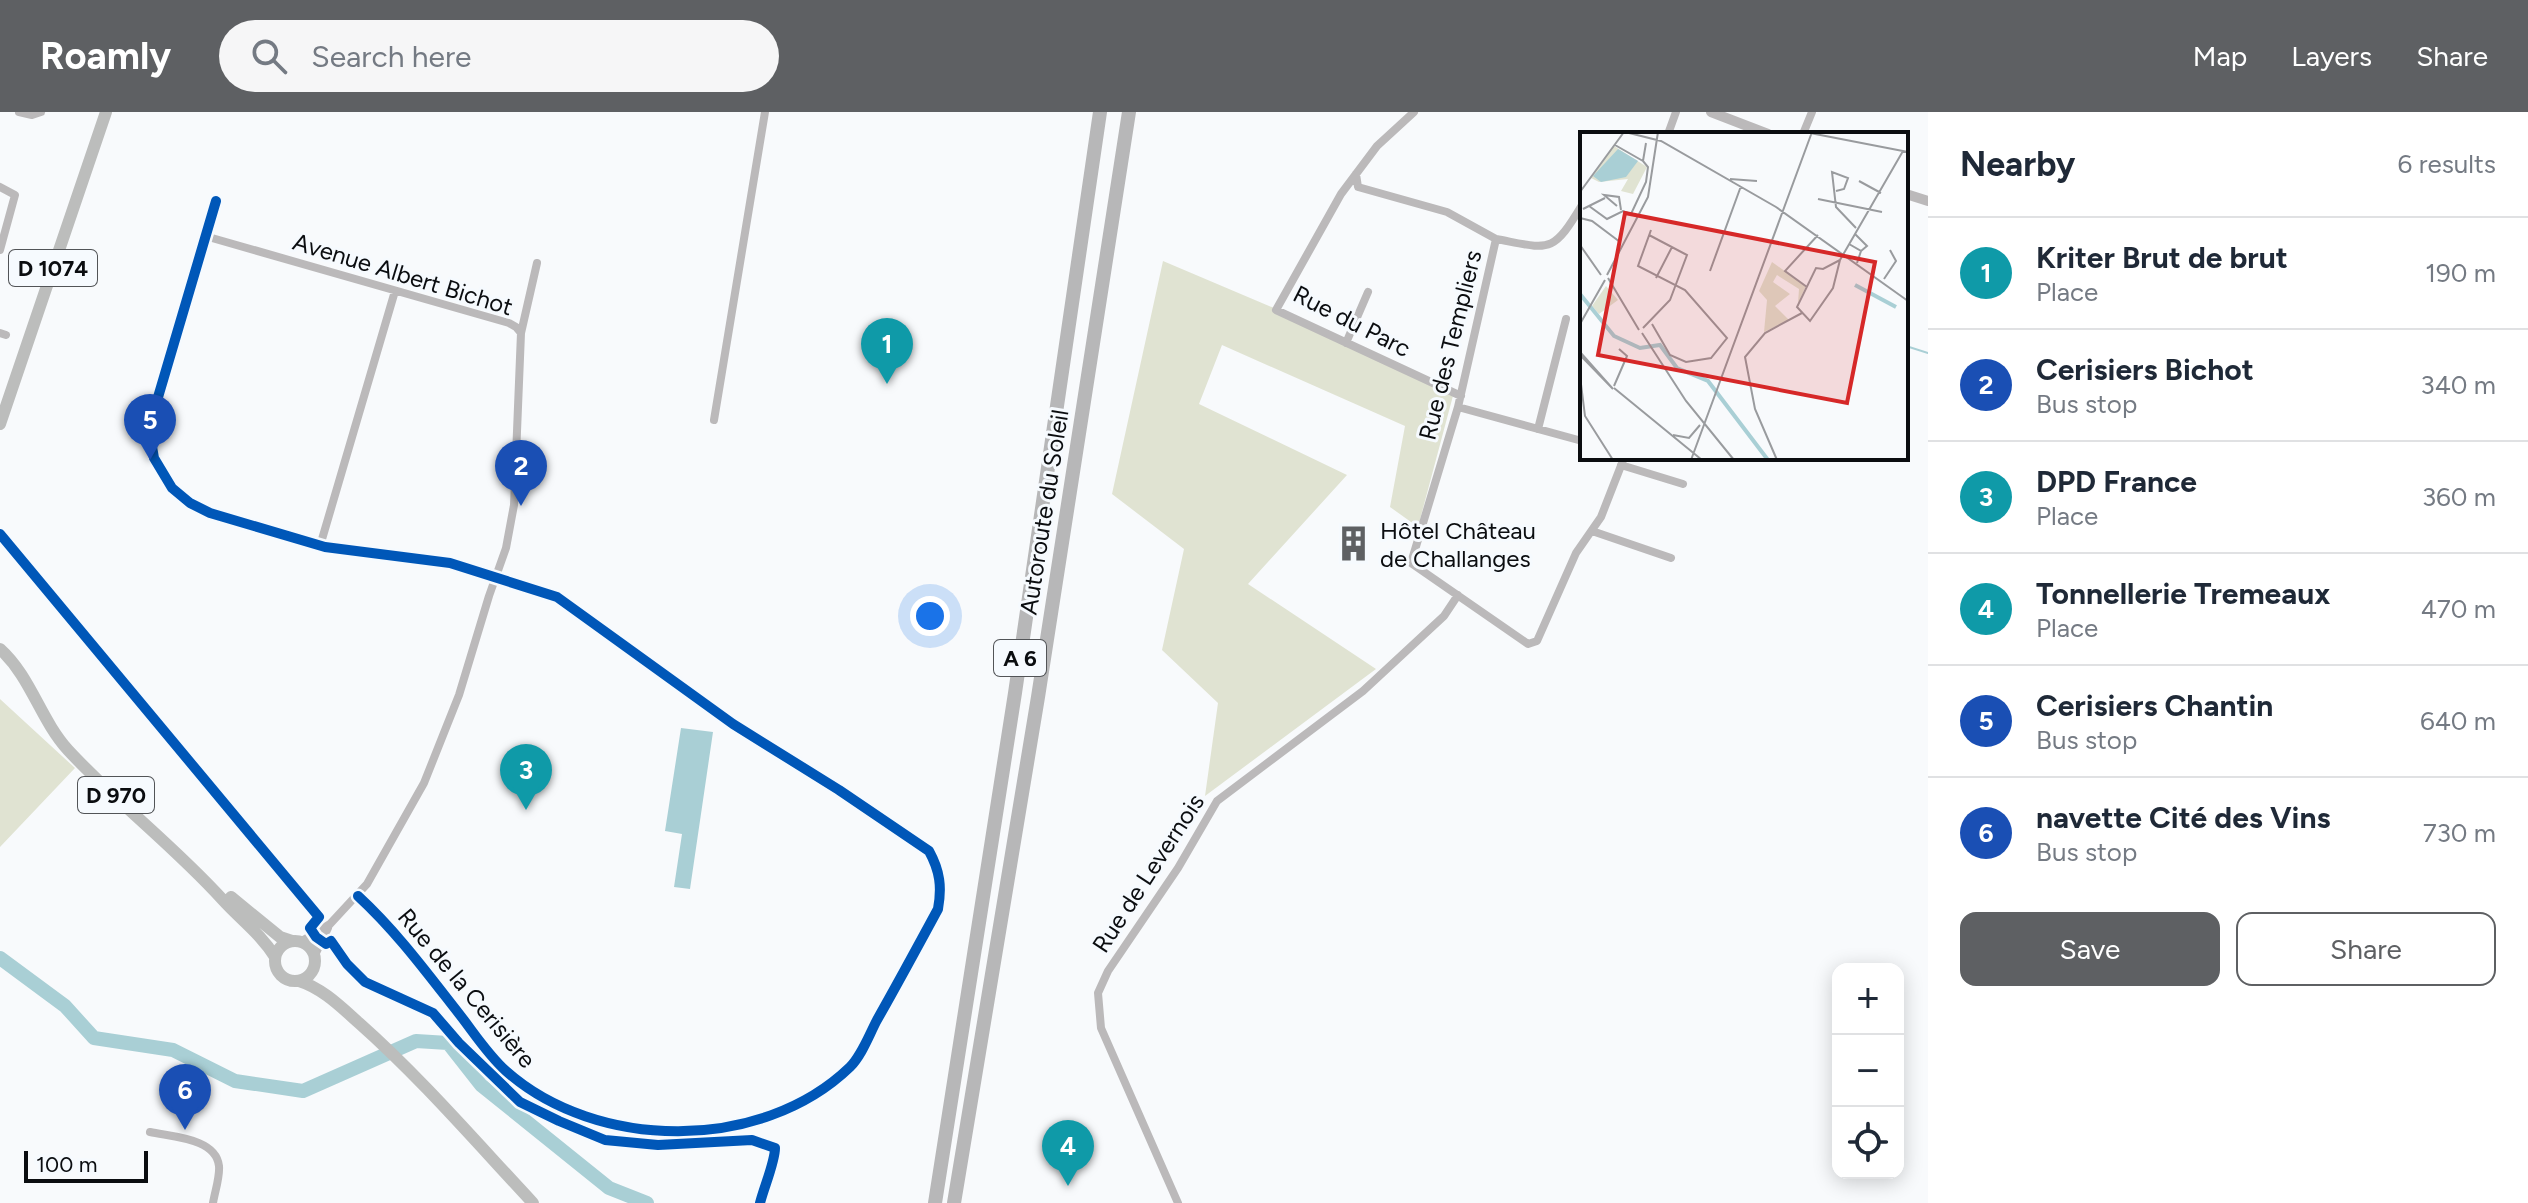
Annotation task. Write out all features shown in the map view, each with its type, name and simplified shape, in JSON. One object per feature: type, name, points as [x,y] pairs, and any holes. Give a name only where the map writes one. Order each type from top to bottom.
[{"type":"highway","name":"Autoroute du Soleil","points":[[935,1203],[1015,693],[1100,112]]},
{"type":"highway","name":"Autoroute du Soleil","points":[[954,1203],[1038,697],[1129,112]]},
{"type":"main road","name":"D 1074","points":[[0,424],[106,112]]},
{"type":"main road","name":"D 970","points":[[0,649],[23,673],[32,696]]},
{"type":"main road","name":"D 970","points":[[0,659],[32,696],[65,747],[211,885],[253,928],[275,957]]},
{"type":"main road","name":"D 970","points":[[211,885],[280,937],[297,941]]},
{"type":"main road","points":[[336,1003],[317,973],[310,946],[297,941],[283,945],[275,957],[281,975],[286,979],[308,983],[366,1029],[533,1203]]},
{"type":"main road","points":[[299,981],[310,975],[315,959]]},
{"type":"street","points":[[19,112],[32,115],[41,112]]},
{"type":"street","points":[[714,420],[765,112]]},
{"type":"street","points":[[1414,112],[1377,146],[1356,174],[1358,187],[1447,212],[1496,239]]},
{"type":"street","points":[[1669,132],[1676,112]]},
{"type":"street","points":[[1711,112],[1763,132]]},
{"type":"street","points":[[1804,132],[1812,112]]},
{"type":"street","name":"Rue du Parc","points":[[1356,174],[1341,194],[1276,310],[1461,396]]},
{"type":"street","points":[[0,187],[15,195],[0,250]]},
{"type":"street","points":[[1908,195],[1928,201]]},
{"type":"street","name":"Rue de la Cerisière","points":[[216,201],[156,404],[150,435],[154,458],[172,488],[190,503],[210,513],[320,546],[369,555],[450,563],[557,597],[733,724],[929,851],[937,865],[941,888],[938,909],[852,1065],[794,1106],[758,1120],[726,1127],[672,1132],[630,1129],[586,1118],[541,1099],[503,1069],[391,927],[358,896]]},
{"type":"street","name":"Rue des Templiers","points":[[1458,595],[1411,563],[1461,396],[1496,239],[1542,247],[1555,242],[1566,231],[1580,208]]},
{"type":"street","name":"Avenue Albert Bichot","points":[[205,236],[509,323],[521,333],[515,495],[506,548],[459,695],[424,783],[358,896]]},
{"type":"street","points":[[521,333],[537,263]]},
{"type":"street","points":[[320,546],[395,291]]},
{"type":"street","points":[[1346,343],[1368,292]]},
{"type":"street","points":[[1538,429],[1566,319]]},
{"type":"street","points":[[1458,407],[1580,440]]},
{"type":"street","points":[[1458,595],[1528,644],[1537,641],[1576,553],[1601,517],[1622,460],[1683,484]]},
{"type":"street","points":[[1592,531],[1671,558]]},
{"type":"street","name":"Rue de Levernois","points":[[1178,1203],[1101,1028],[1098,993],[1108,971],[1178,868],[1217,801],[1363,691],[1444,616],[1458,595]]},
{"type":"street","points":[[297,941],[330,924],[358,896]]},
{"type":"street","points":[[315,959],[330,924]]},
{"type":"street","points":[[150,1132],[202,1144],[213,1151],[220,1168],[213,1203]]},
{"type":"green space","points":[[1163,261],[1274,308],[1454,392],[1418,527],[1390,507],[1405,426],[1222,345],[1199,404],[1347,475],[1248,584],[1376,669],[1205,796],[1218,703],[1162,650],[1184,549],[1112,494]]},
{"type":"green space","points":[[0,699],[75,768],[0,847]]},
{"type":"water","points":[[681,728],[713,732],[690,889],[674,887],[682,834],[665,831]]},
{"type":"waterway","points":[[1908,347],[1928,353]]},
{"type":"waterway","points":[[0,958],[65,1006],[94,1038],[173,1050],[235,1081],[303,1091],[416,1041],[448,1043],[481,1085],[609,1188],[647,1203]]},
{"type":"cycle path","points":[[216,201],[156,404],[150,435],[154,458],[172,488],[190,503],[210,513],[325,547],[450,563],[557,597],[733,724],[929,851],[936,865],[940,886],[938,909],[862,1051],[850,1067],[813,1095],[771,1115],[726,1127],[678,1131],[631,1128],[585,1116],[543,1097],[506,1071],[399,938],[358,896]]},
{"type":"cycle path","points":[[0,534],[319,917],[310,928],[316,937],[326,944],[331,941],[365,982],[433,1013],[520,1102],[605,1140],[658,1145],[752,1140],[775,1148],[760,1203]]},
{"type":"place","name":"Kriter Brut de brut","points":[[887,384]]},
{"type":"place","name":"Cerisiers Chantin","points":[[150,460]]},
{"type":"place","name":"Cerisiers Bichot","points":[[521,506]]},
{"type":"place","name":"Hôtel Château de Challanges","points":[[1354,544]]},
{"type":"place","name":"DPD France","points":[[526,810]]},
{"type":"place","name":"navette Cité des Vins","points":[[185,1130]]},
{"type":"place","name":"Tonnellerie Tremeaux","points":[[1068,1186]]}]
